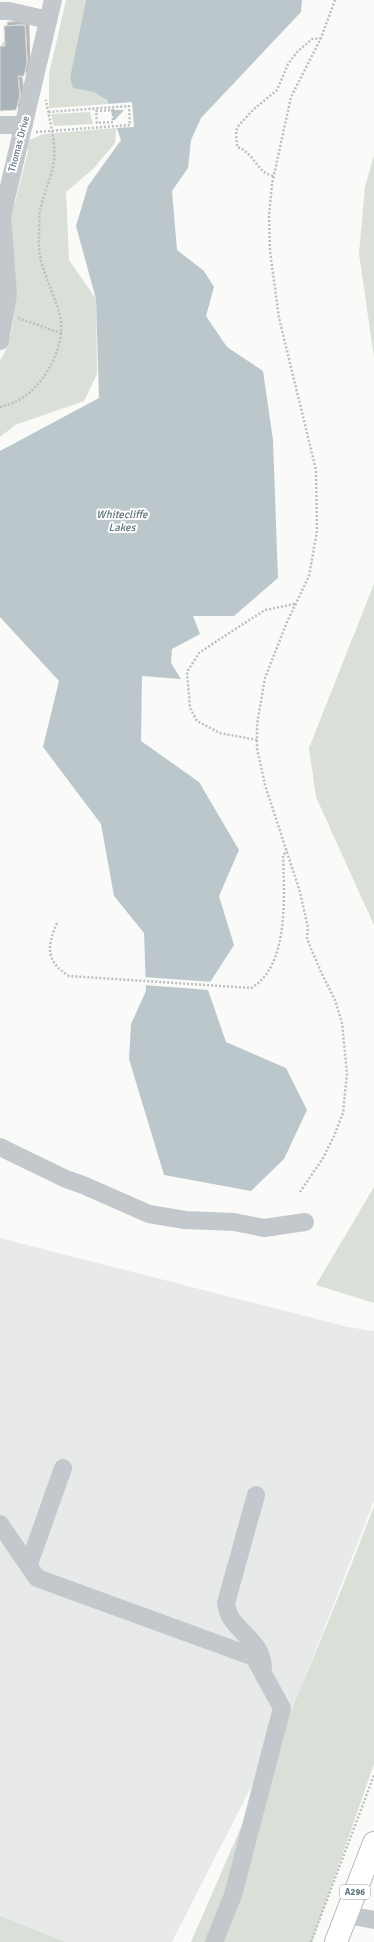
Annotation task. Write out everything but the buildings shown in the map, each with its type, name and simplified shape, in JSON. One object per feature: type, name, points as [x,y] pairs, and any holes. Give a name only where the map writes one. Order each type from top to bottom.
[{"type":"main road","name":"A296","points":[[336,1942],[374,1843]]},
{"type":"street","name":"Thomas Drive","points":[[1,338],[3,313],[8,288],[2,216],[53,0]]},
{"type":"street","points":[[0,11],[14,12],[48,20]]},
{"type":"street","points":[[0,125],[24,125]]},
{"type":"street","points":[[0,1147],[66,1179],[149,1214],[176,1220],[234,1222],[264,1228],[305,1222]]},
{"type":"street","points":[[29,1564],[63,1468]]},
{"type":"street","points":[[256,1495],[226,1603],[230,1618],[258,1649],[263,1660],[264,1675]]},
{"type":"street","points":[[0,1524],[29,1564],[37,1578],[254,1657],[282,1708],[233,1896],[214,1942]]},
{"type":"street","points":[[347,1915],[374,1920]]},
{"type":"path","points":[[300,1192],[323,1158],[334,1136],[342,1113],[348,1074],[342,1023],[335,1000],[321,972],[308,939],[308,928],[300,892],[262,778],[257,740],[257,724],[265,678],[295,604],[309,576],[317,531],[316,470],[281,330],[276,303],[269,224],[273,176],[291,97],[321,38],[335,0]]},
{"type":"path","points":[[273,176],[263,172],[247,152],[237,147],[236,131],[239,124],[250,112],[279,87],[288,64],[297,52],[312,39],[321,38]]},
{"type":"path","points":[[0,407],[18,401],[38,383],[54,362],[61,333],[60,318],[41,263],[39,242],[40,209],[50,182],[54,159],[52,131],[48,112],[129,106],[130,125],[52,131]]},
{"type":"path","points":[[113,110],[113,122],[97,123],[96,111],[113,110]]},
{"type":"path","points":[[3,313],[61,333]]},
{"type":"path","points":[[257,740],[220,733],[197,721],[190,708],[186,672],[199,653],[266,610],[295,604]]},
{"type":"path","points":[[57,923],[52,935],[49,949],[50,956],[57,966],[69,976],[246,988],[252,987],[262,978],[271,964],[279,945],[283,908],[283,856],[287,851]]},
{"type":"path","points":[[311,1942],[374,1775]]},
{"type":"shaded area","points":[[66,0],[86,0],[70,77],[105,98],[109,104],[49,108],[49,74]]},
{"type":"shaded area","points":[[90,112],[93,124],[54,126],[51,114]]},
{"type":"shaded area","points":[[116,128],[115,143],[93,169],[66,192],[69,260],[96,299],[97,374],[84,401],[15,425],[0,437],[0,360],[7,346],[12,328],[15,286],[9,205],[15,203],[28,151],[25,142],[43,134]]},
{"type":"shaded area","points":[[374,155],[374,357],[359,254],[365,187]]},
{"type":"shaded area","points":[[374,584],[374,925],[316,797],[309,748]]},
{"type":"shaded area","points":[[374,1187],[374,1303],[316,1285]]},
{"type":"shaded area","points":[[0,1238],[348,1327],[374,1331],[374,1501],[299,1693],[172,1942],[66,1942],[0,1916]]},
{"type":"shaded area","points":[[374,1506],[374,1764],[312,1942],[191,1942],[308,1670]]},
{"type":"shaded area","points":[[0,1916],[66,1942],[0,1942]]},
{"type":"water","name":"Whitecliffe Lakes","points":[[86,0],[302,0],[301,12],[201,118],[191,140],[188,168],[172,191],[177,250],[204,271],[214,287],[206,316],[227,347],[263,371],[273,440],[278,578],[234,616],[193,616],[200,634],[172,649],[171,663],[181,679],[142,676],[141,741],[199,782],[239,850],[219,896],[234,945],[207,987],[226,1042],[286,1068],[307,1110],[284,1159],[251,1191],[164,1175],[129,1059],[131,1024],[146,991],[144,933],[114,896],[101,824],[43,747],[59,681],[0,617],[0,451],[99,398],[96,299],[76,226],[88,186],[121,140],[107,100],[94,92],[73,88],[70,77]]},
{"type":"pier","points":[[132,102],[134,127],[115,128],[113,122],[124,110],[109,110],[107,104]]},
{"type":"pier","points":[[143,977],[213,982],[210,990],[143,985]]}]
